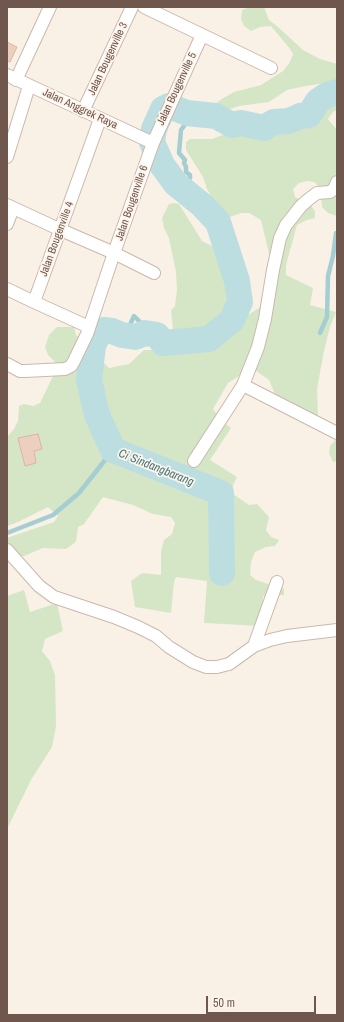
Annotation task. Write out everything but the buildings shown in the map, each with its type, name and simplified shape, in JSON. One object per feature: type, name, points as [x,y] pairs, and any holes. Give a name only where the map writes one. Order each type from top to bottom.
[{"type":"street","points":[[12,77],[50,7]]},
{"type":"street","name":"Jalan Bougenville 3","points":[[83,111],[132,7]]},
{"type":"street","points":[[144,7],[271,68]]},
{"type":"street","name":"Jalan Bougenville 5","points":[[152,143],[202,35]]},
{"type":"street","name":"Jalan Anggrek Raya","points":[[12,77],[152,143]]},
{"type":"street","points":[[7,157],[29,86]]},
{"type":"street","name":"Jalan Bougenville 4","points":[[34,302],[100,119]]},
{"type":"street","name":"Jalan Bougenville 6","points":[[10,206],[114,253],[152,143]]},
{"type":"street","points":[[194,461],[243,385],[258,347],[265,319],[280,238],[286,225],[301,206],[318,193],[334,195],[334,189],[337,182]]},
{"type":"street","points":[[7,224],[10,206]]},
{"type":"street","points":[[7,364],[20,371],[65,369],[71,366],[89,327],[114,253],[154,273]]},
{"type":"street","points":[[7,289],[89,327]]},
{"type":"street","points":[[243,385],[337,433]]},
{"type":"street","points":[[7,550],[39,586],[51,594],[114,617],[156,636],[169,647],[193,662],[206,667],[229,664],[254,646],[270,640],[287,636],[337,630]]},
{"type":"street","points":[[254,646],[277,582]]},
{"type":"green space","points":[[250,7],[264,7],[269,20],[303,50],[320,59],[337,64],[337,81],[287,90],[269,102],[216,111],[213,107],[220,100],[234,92],[261,85],[283,71],[290,62],[293,54],[271,26],[260,27],[251,31],[244,26],[241,19],[242,10]]},
{"type":"green space","points":[[337,100],[337,110],[333,112],[328,119],[337,130],[337,216],[328,213],[322,207],[320,187],[314,182],[307,181],[299,183],[293,189],[295,197],[311,206],[315,211],[315,218],[297,225],[286,265],[286,275],[313,288],[310,305],[336,312],[330,327],[324,351],[317,389],[318,415],[308,423],[297,420],[278,401],[269,380],[252,368],[228,383],[213,409],[221,420],[231,428],[210,460],[237,477],[230,492],[249,505],[257,504],[269,517],[266,530],[271,537],[279,540],[275,546],[266,547],[255,552],[251,562],[250,575],[256,580],[284,589],[284,595],[263,596],[261,626],[204,623],[207,581],[176,577],[174,582],[171,613],[135,607],[131,581],[142,573],[161,575],[161,552],[164,540],[172,534],[175,523],[171,517],[153,514],[133,505],[103,497],[84,524],[78,527],[76,542],[66,549],[43,548],[24,556],[7,557],[7,538],[54,522],[58,516],[48,507],[7,526],[7,437],[14,429],[18,421],[19,406],[24,404],[33,406],[40,403],[54,374],[55,362],[48,355],[45,347],[49,335],[57,327],[74,327],[76,335],[109,368],[129,364],[144,350],[167,350],[174,340],[171,310],[175,306],[177,290],[176,272],[169,238],[164,228],[162,218],[169,204],[179,204],[202,241],[212,246],[220,255],[230,278],[234,297],[233,308],[239,316],[245,317],[262,306],[273,270],[261,220],[249,213],[241,213],[225,219],[207,189],[203,177],[186,150],[186,142],[190,139],[212,139],[242,129],[275,131],[305,123],[324,106]]},
{"type":"green space","points":[[337,438],[337,461],[333,462],[329,453],[330,446]]},
{"type":"green space","points":[[24,590],[30,612],[57,603],[63,631],[45,639],[42,651],[50,661],[55,675],[56,726],[52,747],[31,780],[7,829],[7,596]]},
{"type":"waterway","name":"Ci Sindangbarang","points":[[222,573],[221,493],[113,450],[97,415],[89,380],[93,346],[97,337],[104,330],[135,337],[145,333],[157,335],[163,343],[209,339],[232,320],[240,302],[237,281],[218,222],[202,205],[176,184],[162,165],[152,142],[154,129],[163,109],[169,106],[187,113],[216,116],[232,125],[241,123],[264,128],[274,122],[289,121],[300,116],[309,115],[318,101],[327,95],[337,92]]},
{"type":"waterway","points":[[180,187],[182,182],[190,178],[190,175],[186,172],[184,163],[185,160],[179,153],[181,130],[184,126],[187,113]]},
{"type":"waterway","points":[[320,333],[327,317],[328,276],[333,256],[336,233]]},
{"type":"waterway","points":[[128,335],[129,327],[134,316],[140,322],[145,333]]},
{"type":"waterway","points":[[7,533],[53,515],[79,493],[113,450]]}]
